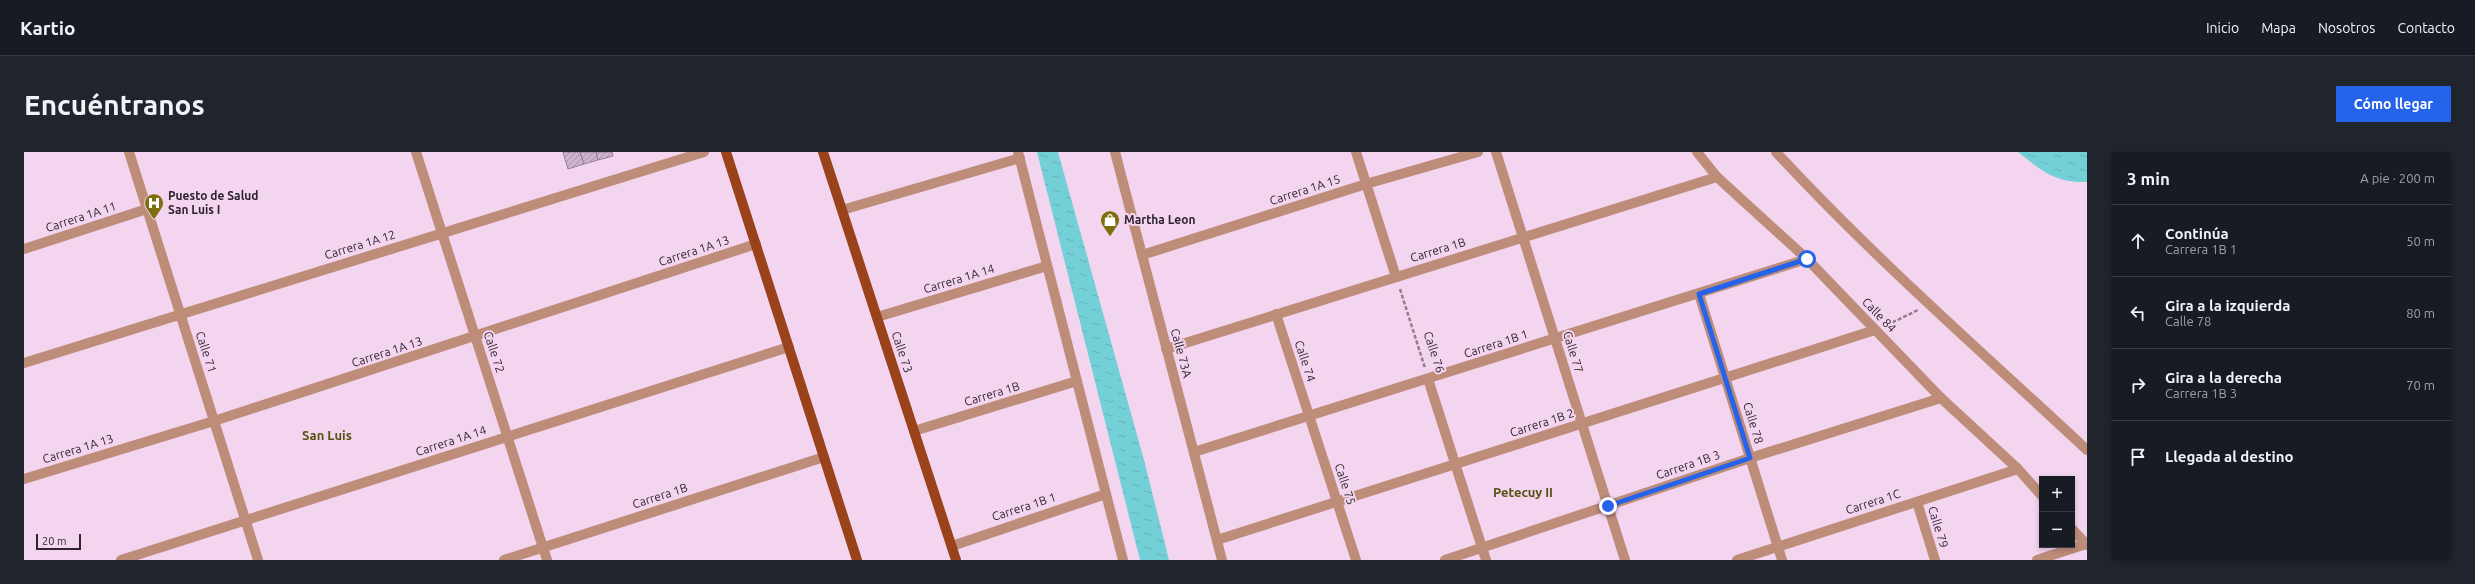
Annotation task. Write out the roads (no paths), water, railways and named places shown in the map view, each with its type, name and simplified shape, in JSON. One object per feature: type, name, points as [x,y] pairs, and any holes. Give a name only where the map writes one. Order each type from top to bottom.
[{"type":"main road","points":[[726,152],[857,560]]},
{"type":"main road","name":"Calle 73","points":[[824,152],[956,560]]},
{"type":"street","name":"Calle 71","points":[[129,152],[258,560]]},
{"type":"street","name":"Calle 72","points":[[416,152],[547,560]]},
{"type":"street","name":"Carrera 1A 12","points":[[24,363],[704,152]]},
{"type":"street","name":"Calle 73A","points":[[1115,152],[1222,560]]},
{"type":"street","points":[[1356,152],[1396,277]]},
{"type":"street","name":"Carrera 1A 15","points":[[1142,255],[1366,184],[1478,152]]},
{"type":"street","name":"Calle 77","points":[[1496,152],[1625,560]]},
{"type":"street","name":"Calle 84","points":[[1697,152],[1717,177],[1807,259],[1941,398],[2018,469],[2039,493]]},
{"type":"street","points":[[1776,152],[1831,211],[1928,305],[1953,325],[2087,450]]},
{"type":"street","points":[[842,210],[1019,155],[1123,560]]},
{"type":"street","name":"Carrera 1B","points":[[1166,349],[1717,177]]},
{"type":"street","name":"Carrera 1A 11","points":[[24,249],[146,209]]},
{"type":"street","name":"Carrera 1A 13","points":[[24,479],[214,421],[756,244]]},
{"type":"street","name":"Carrera 1B 1","points":[[1194,452],[1807,259]]},
{"type":"street","name":"Carrera 1A 14","points":[[877,317],[1048,266]]},
{"type":"street","name":"Calle 78","points":[[1699,294],[1782,560]]},
{"type":"street","name":"Calle 74","points":[[1276,314],[1309,416]]},
{"type":"street","name":"Carrera 1B 2","points":[[1217,540],[1875,330]]},
{"type":"street","name":"Carrera 1A 14","points":[[121,560],[789,347]]},
{"type":"street","name":"Calle 76","points":[[1428,379],[1486,560]]},
{"type":"street","name":"Carrera 1B","points":[[914,431],[1077,381]]},
{"type":"street","name":"Carrera 1B 3","points":[[1445,560],[1750,458],[1941,398]]},
{"type":"street","name":"Calle 75","points":[[1309,416],[1356,560]]},
{"type":"street","name":"Carrera 1B","points":[[504,560],[824,457]]},
{"type":"street","name":"Carrera 1C","points":[[1737,560],[2018,469]]},
{"type":"street","name":"Carrera 1B 1","points":[[952,546],[1106,494]]},
{"type":"street","name":"Calle 79","points":[[1916,502],[1935,560]]},
{"type":"street","points":[[2037,560],[2087,545],[2075,532]]},
{"type":"water","points":[[1037,152],[1058,152],[1144,460],[1169,560],[1140,560]]},
{"type":"water","points":[[2018,152],[2087,152],[2087,182],[2076,182],[2057,178],[2034,165]]},
{"type":"place","name":"Puesto de Salud San Luis I","points":[[154,220]]},
{"type":"place","name":"Martha Leon","points":[[1110,237]]},
{"type":"district","name":"San Luis","points":[[327,435]]},
{"type":"district","name":"Petecuy II","points":[[1523,492]]}]
